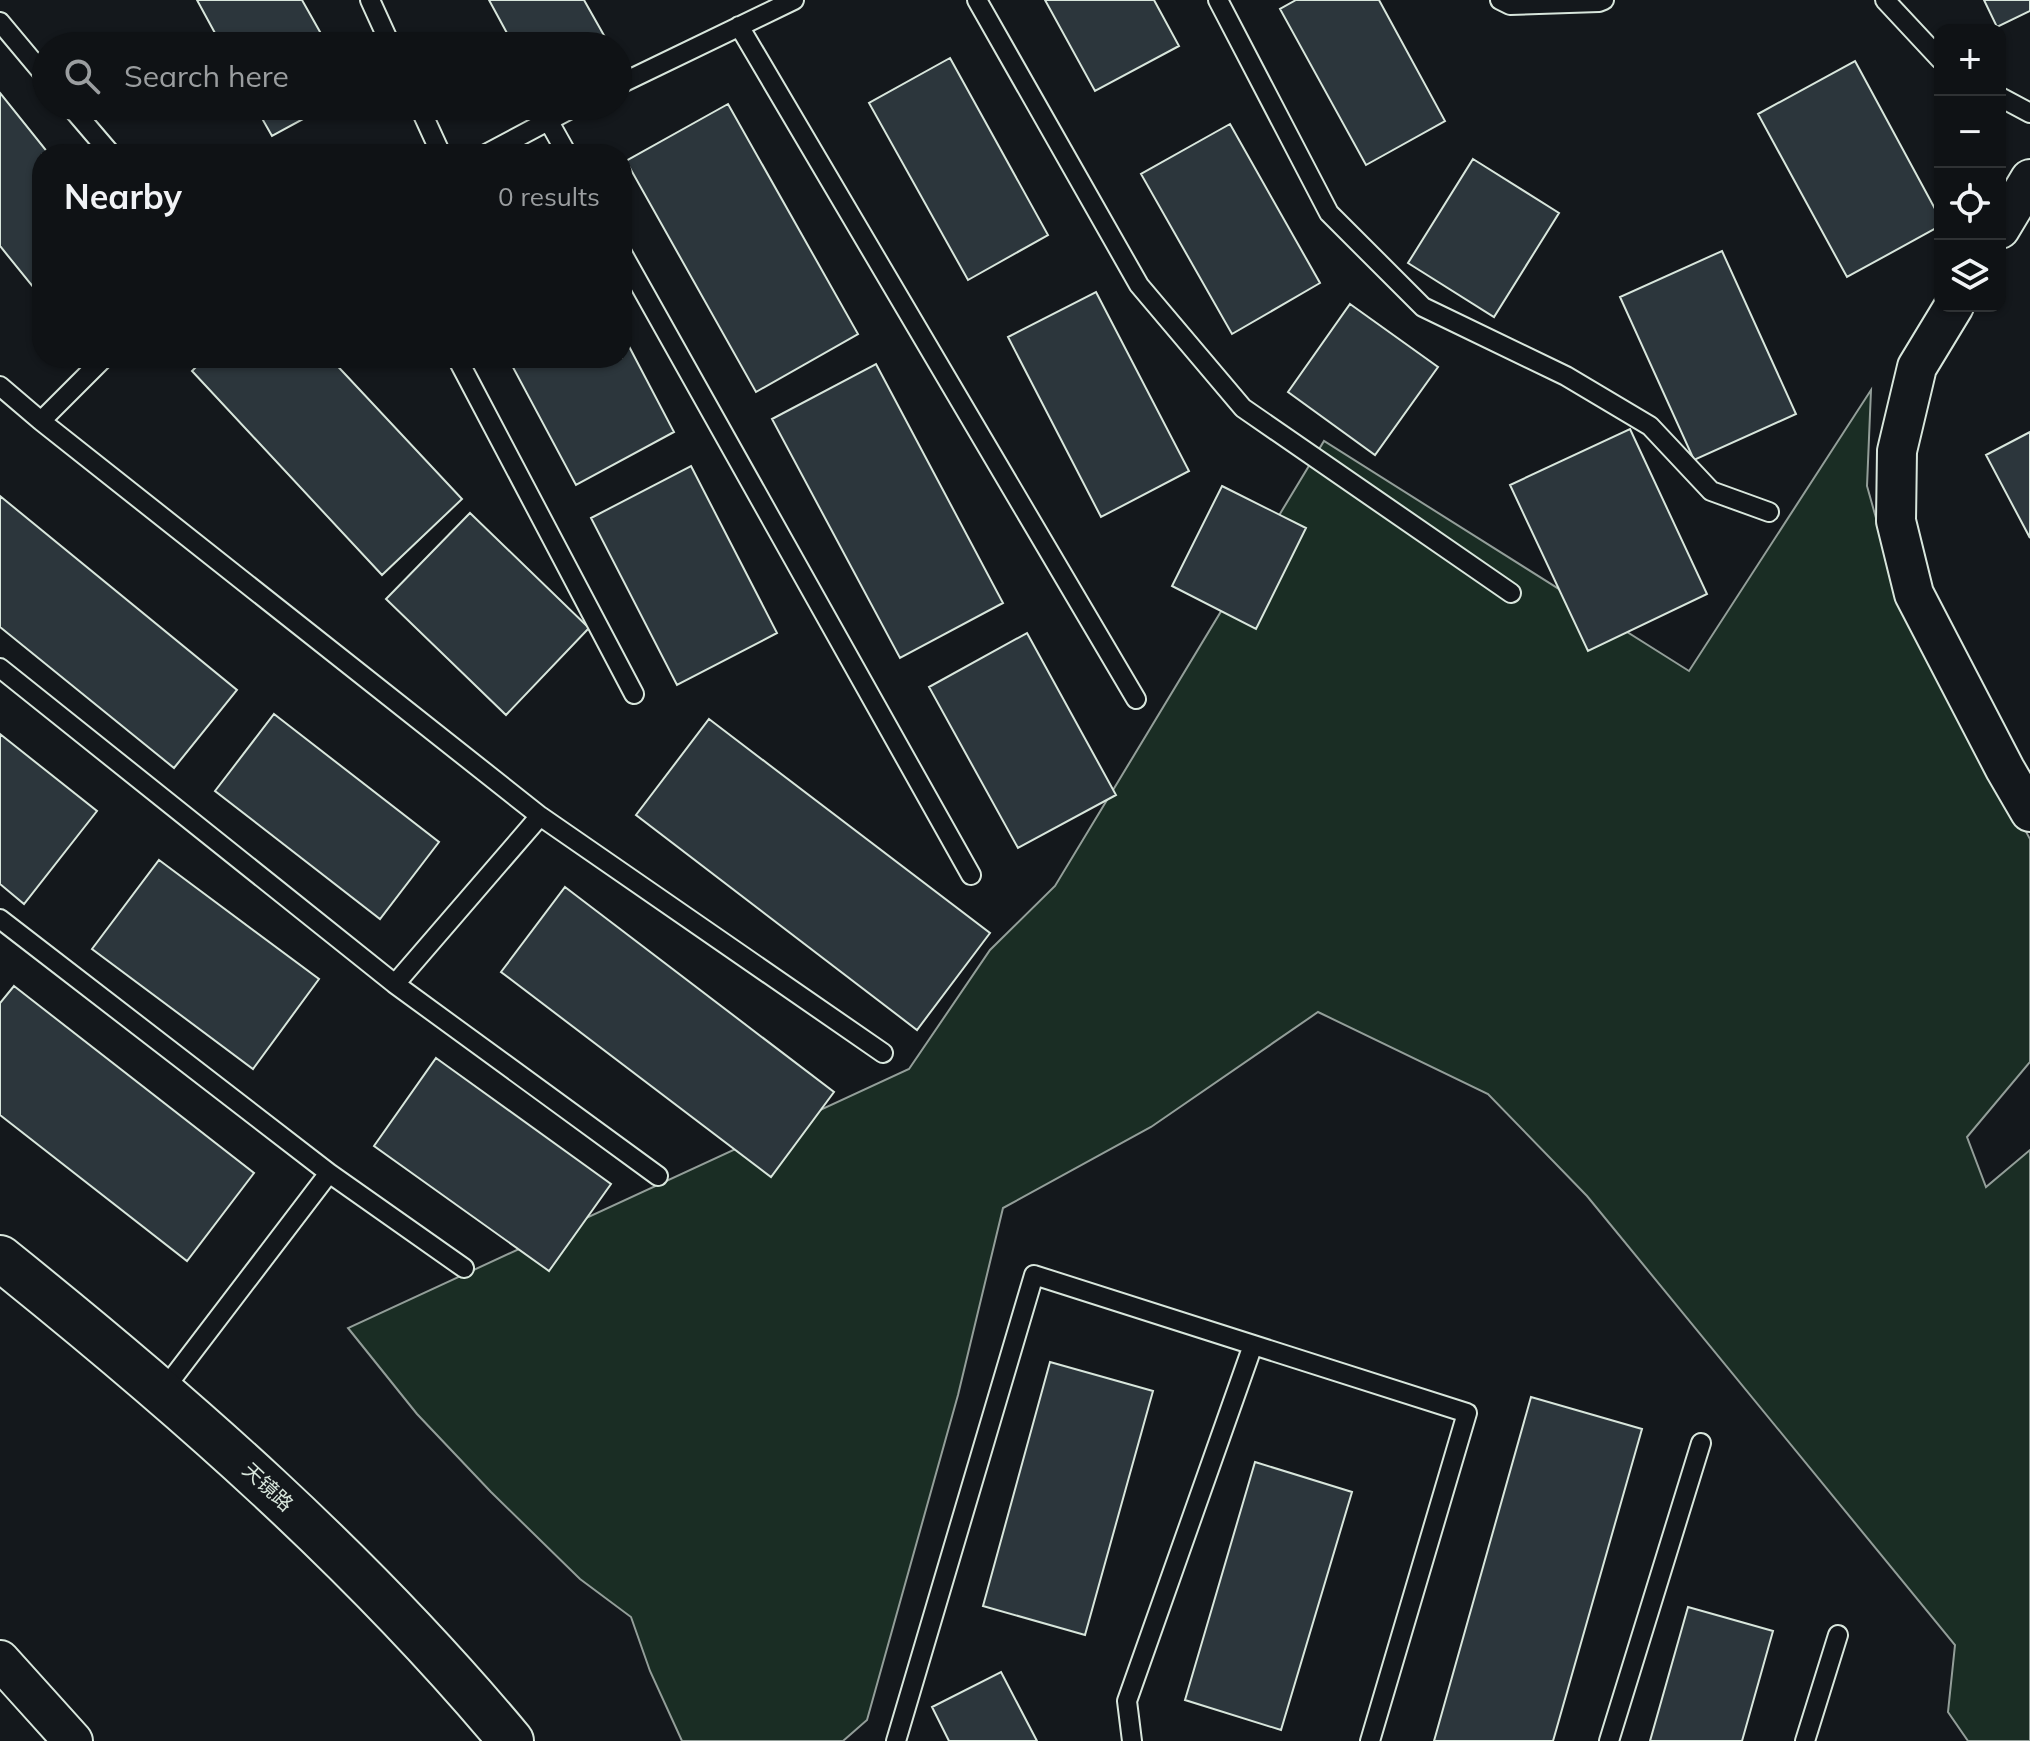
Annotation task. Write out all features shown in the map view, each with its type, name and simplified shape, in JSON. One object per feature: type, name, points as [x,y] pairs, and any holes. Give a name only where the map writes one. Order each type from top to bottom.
[{"type":"street","points":[[2006,219],[2030,179]]},
{"type":"street","points":[[1950,312],[1917,367],[1897,451],[1896,521],[1914,594],[2030,812]]},
{"type":"street","name":"天镜路","points":[[0,1258],[228,1449],[352,1566],[422,1638],[511,1741]]},
{"type":"street","points":[[0,1660],[73,1741]]},
{"type":"lane","points":[[370,0],[385,32]]},
{"type":"lane","points":[[632,78],[739,26],[767,6],[794,0]]},
{"type":"lane","points":[[977,0],[1139,285],[1243,408],[1511,593]]},
{"type":"lane","points":[[1218,0],[1329,213],[1423,307],[1566,376],[1650,426],[1711,491],[1769,512]]},
{"type":"lane","points":[[1500,0],[1510,5],[1604,0]]},
{"type":"lane","points":[[1885,0],[1934,53]]},
{"type":"lane","points":[[0,22],[32,60]]},
{"type":"lane","points":[[739,26],[1136,699]]},
{"type":"lane","points":[[2006,100],[2030,113]]},
{"type":"lane","points":[[82,120],[102,144]]},
{"type":"lane","points":[[425,120],[436,144]]},
{"type":"lane","points":[[504,144],[548,120],[561,144]]},
{"type":"lane","points":[[632,271],[971,875]]},
{"type":"lane","points":[[41,421],[94,368]]},
{"type":"lane","points":[[462,368],[634,694]]},
{"type":"lane","points":[[0,386],[540,816],[883,1053]]},
{"type":"lane","points":[[0,668],[395,984],[658,1176]]},
{"type":"lane","points":[[395,984],[540,816]]},
{"type":"lane","points":[[0,919],[329,1173],[464,1268]]},
{"type":"lane","points":[[162,1392],[329,1173]]},
{"type":"lane","points":[[896,1741],[1034,1275],[1467,1413],[1370,1741]]},
{"type":"lane","points":[[1132,1741],[1127,1701],[1253,1345]]},
{"type":"lane","points":[[1609,1741],[1701,1443]]},
{"type":"lane","points":[[1805,1741],[1838,1635]]},
{"type":"green space","points":[[1871,390],[1867,486],[1885,550],[1938,668],[2030,839],[2030,1062],[1967,1137],[1986,1187],[2030,1150],[2030,1741],[1968,1741],[1948,1712],[1955,1645],[1587,1196],[1488,1094],[1318,1012],[1151,1127],[1003,1208],[958,1395],[867,1720],[843,1741],[682,1741],[650,1671],[631,1617],[580,1579],[491,1492],[417,1414],[348,1328],[909,1069],[990,950],[1055,886],[1324,441],[1689,671]]},
{"type":"building","points":[[197,0],[302,0],[320,32],[214,32]]},
{"type":"building","points":[[489,0],[584,0],[602,32],[506,32]]},
{"type":"building","points":[[1045,0],[1154,0],[1179,46],[1095,91]]},
{"type":"building","points":[[1296,0],[1379,0],[1445,121],[1366,165],[1280,9]]},
{"type":"building","points":[[1984,0],[2030,0],[2030,11],[2003,24],[1996,24]]},
{"type":"building","points":[[950,58],[1048,235],[968,280],[869,103]]},
{"type":"building","points":[[1855,61],[1934,207],[1934,229],[1847,277],[1758,114]]},
{"type":"building","points":[[0,93],[41,144],[32,144],[32,286],[0,246]]},
{"type":"building","points":[[728,104],[858,334],[756,392],[632,172],[632,158]]},
{"type":"building","points":[[263,120],[301,120],[272,136]]},
{"type":"building","points":[[1230,124],[1320,283],[1232,334],[1141,174]]},
{"type":"building","points":[[1473,159],[1559,213],[1494,317],[1408,263]]},
{"type":"building","points":[[1722,251],[1796,414],[1694,460],[1620,297]]},
{"type":"building","points":[[1096,292],[1189,471],[1101,517],[1008,337]]},
{"type":"building","points":[[1350,304],[1438,367],[1375,455],[1288,392]]},
{"type":"building","points":[[632,352],[674,432],[576,485],[513,368],[632,368]]},
{"type":"building","points":[[876,364],[1003,603],[900,658],[772,419]]},
{"type":"building","points":[[195,368],[339,368],[462,499],[382,575],[192,371]]},
{"type":"building","points":[[1630,429],[1707,594],[1588,651],[1510,485]]},
{"type":"building","points":[[2030,432],[2030,538],[1986,455]]},
{"type":"building","points":[[691,466],[777,633],[677,685],[591,518]]},
{"type":"building","points":[[1222,486],[1306,528],[1256,629],[1172,586]]},
{"type":"building","points":[[0,496],[237,690],[174,768],[0,627]]},
{"type":"building","points":[[470,513],[589,628],[506,715],[386,599]]},
{"type":"building","points":[[1027,633],[1116,795],[1018,848],[929,687]]},
{"type":"building","points":[[274,714],[439,842],[380,919],[215,791]]},
{"type":"building","points":[[709,719],[990,933],[917,1030],[636,815]]},
{"type":"building","points":[[0,734],[97,811],[24,904],[0,884]]},
{"type":"building","points":[[159,860],[319,979],[253,1069],[92,949]]},
{"type":"building","points":[[565,887],[834,1092],[771,1177],[501,972]]},
{"type":"building","points":[[14,986],[254,1173],[187,1261],[0,1115],[0,1003]]},
{"type":"building","points":[[436,1058],[611,1184],[549,1271],[374,1146]]},
{"type":"building","points":[[1050,1362],[1153,1391],[1085,1635],[983,1606]]},
{"type":"building","points":[[1531,1397],[1642,1429],[1553,1741],[1434,1741]]},
{"type":"building","points":[[1255,1462],[1352,1492],[1281,1730],[1185,1700]]},
{"type":"building","points":[[1688,1607],[1773,1631],[1742,1741],[1650,1741]]},
{"type":"building","points":[[1001,1672],[1037,1741],[949,1741],[932,1707]]}]
